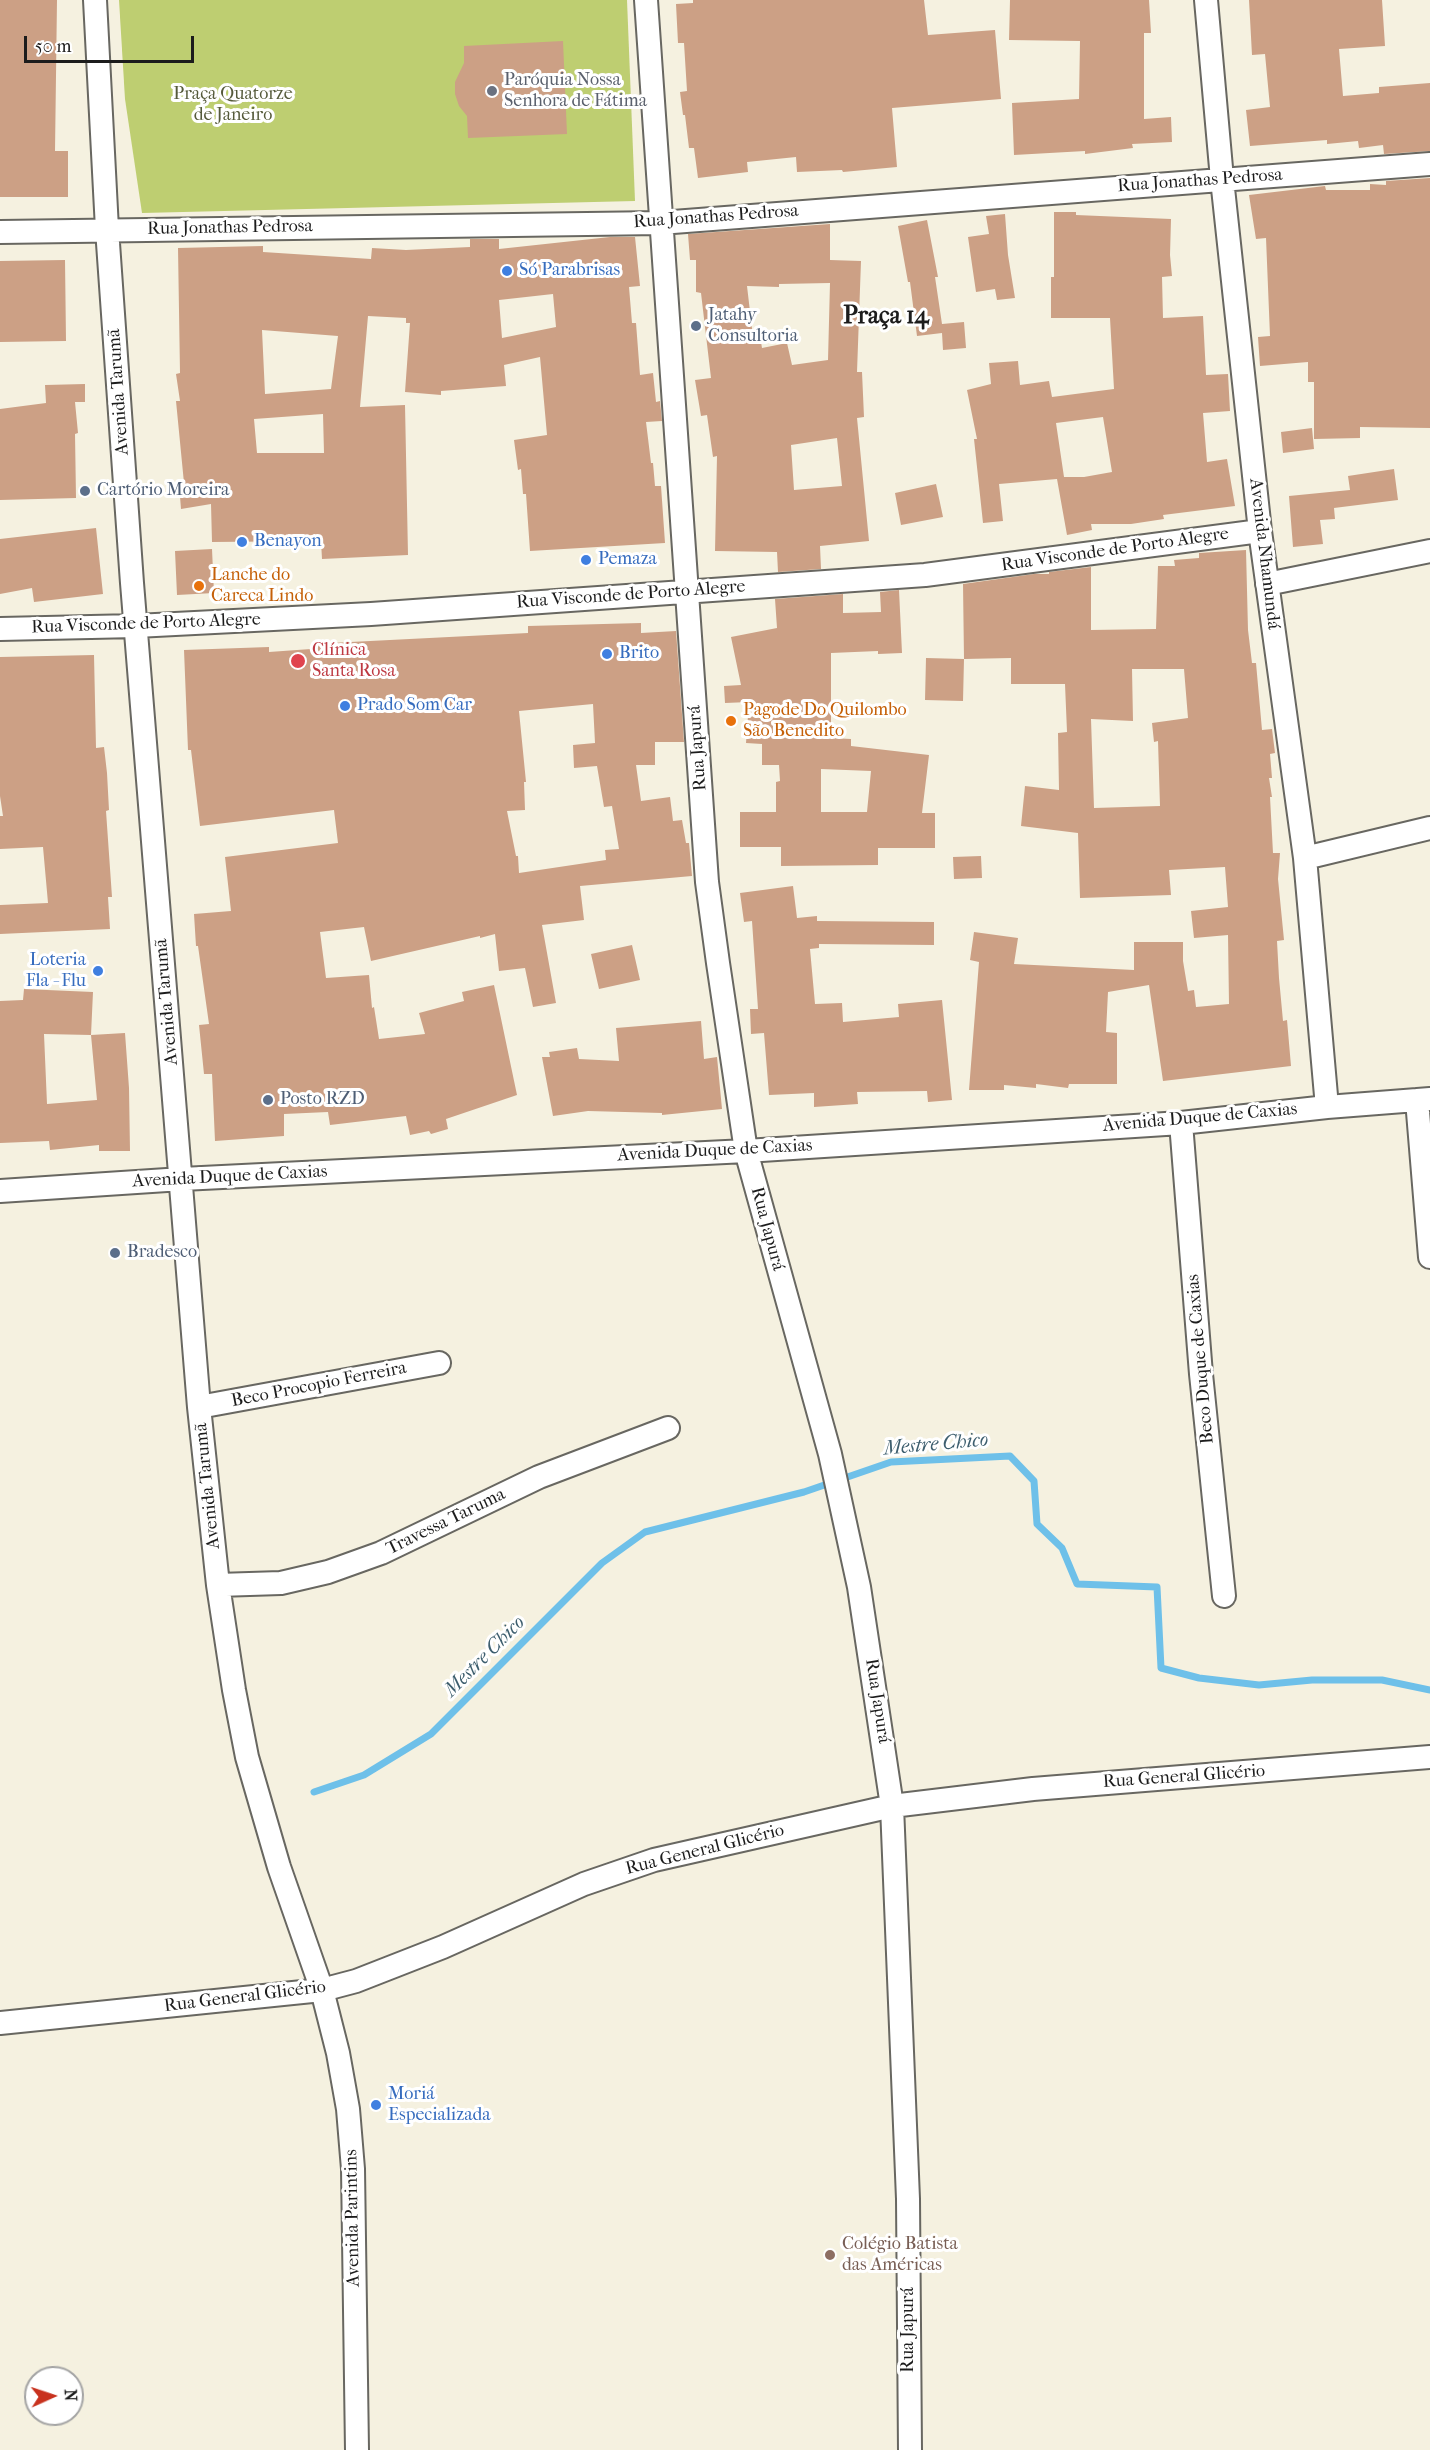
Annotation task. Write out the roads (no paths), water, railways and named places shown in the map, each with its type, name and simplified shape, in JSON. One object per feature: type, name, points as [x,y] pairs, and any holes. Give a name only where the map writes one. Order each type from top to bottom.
[{"type":"street","name":"Avenida Tarumã","points":[[94,0],[107,229],[136,626],[199,1407],[218,1585],[234,1690],[258,1801],[322,1990]]},
{"type":"street","name":"Rua Japurá","points":[[646,0],[707,882],[746,1151],[830,1454],[859,1587],[892,1806],[908,2199],[910,2450]]},
{"type":"street","name":"Avenida Nhamundá","points":[[1206,0],[1222,179],[1260,531],[1305,858],[1327,1107]]},
{"type":"street","name":"Rua Jonathas Pedrosa","points":[[0,232],[660,223],[1430,164]]},
{"type":"street","name":"Rua Visconde de Porto Alegre","points":[[0,629],[136,626],[371,614],[925,575],[1260,531]]},
{"type":"street","points":[[1267,585],[1430,551]]},
{"type":"street","points":[[1305,858],[1430,828]]},
{"type":"street","points":[[1424,1099],[1430,1257]]},
{"type":"street","name":"Avenida Duque de Caxias","points":[[0,1191],[182,1179],[746,1151],[1181,1123],[1424,1099]]},
{"type":"street","name":"Beco Duque de Caxias","points":[[1181,1123],[1201,1374],[1224,1596]]},
{"type":"street","name":"Beco Procopio Ferreira","points":[[199,1407],[439,1362]]},
{"type":"street","name":"Travessa Taruma","points":[[218,1585],[281,1583],[327,1572],[381,1553],[539,1477],[668,1428]]},
{"type":"street","name":"Rua General Glicério","points":[[0,2024],[322,1990],[356,1981],[443,1947],[584,1884],[654,1860],[892,1806],[1033,1788],[1430,1758]]},
{"type":"street","name":"Avenida Parintins","points":[[322,1990],[338,2053],[348,2109],[353,2169],[357,2450]]},
{"type":"waterway","name":"Mestre Chico","points":[[314,1792],[364,1775],[431,1734],[602,1563],[645,1532],[804,1492],[891,1462],[1010,1456],[1034,1481],[1037,1524],[1062,1548],[1077,1584],[1157,1587],[1161,1668],[1199,1678],[1259,1685],[1312,1680],[1382,1680],[1430,1690]]},
{"type":"place","name":"Paróquia Nossa Senhora de Fátima","points":[[492,91]]},
{"type":"place","name":"Só Parabrisas","points":[[507,271]]},
{"type":"place","name":"Jatahy Consultoria","points":[[696,326]]},
{"type":"place","name":"Cartório Moreira","points":[[85,491]]},
{"type":"place","name":"Benayon","points":[[242,542]]},
{"type":"place","name":"Pemaza","points":[[586,560]]},
{"type":"place","name":"Lanche do Careca Lindo","points":[[199,586]]},
{"type":"place","name":"Brito","points":[[607,654]]},
{"type":"place","name":"Clínica Santa Rosa","points":[[298,661]]},
{"type":"place","name":"Prado Som Car","points":[[345,706]]},
{"type":"place","name":"Pagode Do Quilombo São Benedito","points":[[731,721]]},
{"type":"place","name":"Loteria Fla - Flu","points":[[98,971]]},
{"type":"place","name":"Posto RZD","points":[[268,1100]]},
{"type":"place","name":"Bradesco","points":[[115,1253]]},
{"type":"place","name":"Moriá Especializada","points":[[376,2105]]},
{"type":"place","name":"Colégio Batista das Américas","points":[[830,2255]]},
{"type":"district","name":"Praça 14","points":[[886,317]]},
{"type":"park label","name":"Praça Quatorze de Janeiro","points":[[233,106]]}]
